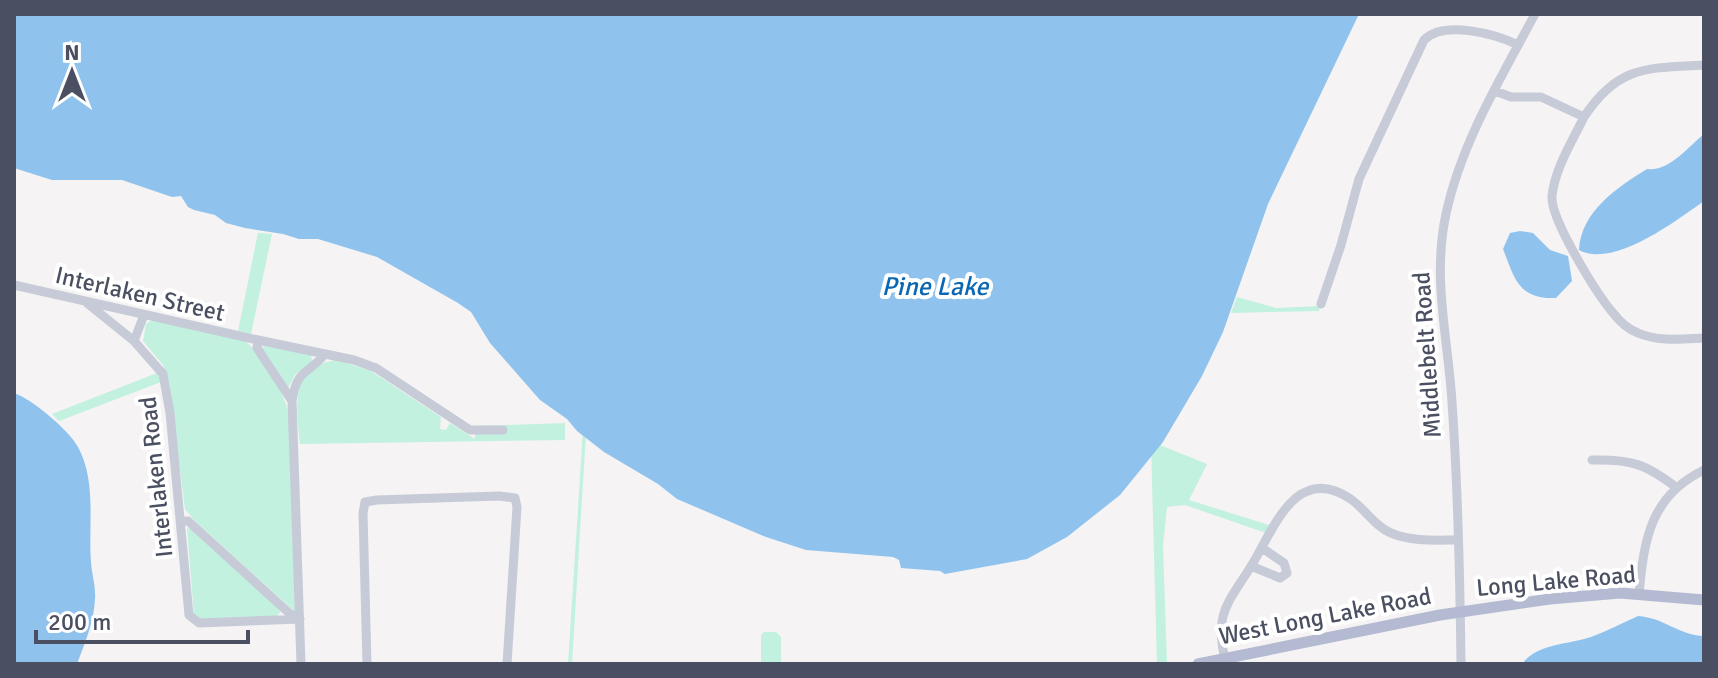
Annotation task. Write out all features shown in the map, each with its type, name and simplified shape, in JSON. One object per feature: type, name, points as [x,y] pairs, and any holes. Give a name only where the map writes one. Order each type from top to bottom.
[{"type":"main road","name":"Long Lake Road","points":[[1460,612],[1580,596],[1639,594],[1704,600]]},
{"type":"main road","name":"West Long Lake Road","points":[[1198,664],[1460,612]]},
{"type":"street","name":"Middlebelt Road","points":[[1461,664],[1453,411],[1441,310],[1440,257],[1456,177],[1495,91],[1535,14]]},
{"type":"street","points":[[1321,304],[1359,179],[1424,40],[1436,32],[1476,32],[1492,34],[1518,45]]},
{"type":"street","points":[[1704,65],[1656,67],[1632,72],[1602,93],[1584,117],[1560,167],[1553,193],[1555,213],[1568,241],[1605,303],[1622,323],[1649,336],[1665,339],[1704,338]]},
{"type":"street","points":[[1495,91],[1511,97],[1534,96],[1549,100],[1584,117]]},
{"type":"street","name":"Interlaken Street","points":[[14,285],[354,360],[376,368],[470,430],[503,430]]},
{"type":"street","name":"Interlaken Road","points":[[87,303],[134,341],[160,369],[167,387],[189,615],[193,620],[208,623],[300,619]]},
{"type":"street","points":[[134,341],[144,315]]},
{"type":"street","points":[[258,340],[257,348],[292,401]]},
{"type":"street","points":[[301,664],[292,401],[294,385],[300,376],[325,354]]},
{"type":"street","points":[[1592,460],[1642,464],[1677,488]]},
{"type":"street","points":[[1639,594],[1647,534],[1654,517],[1677,488],[1704,470]]},
{"type":"street","points":[[1225,661],[1221,637],[1223,612],[1228,600],[1284,507],[1299,496],[1320,489],[1343,494],[1393,534],[1410,539],[1458,540]]},
{"type":"street","points":[[367,664],[365,502],[499,496],[515,498],[517,507],[507,664]]},
{"type":"street","points":[[181,521],[188,521],[289,613],[300,619]]},
{"type":"street","points":[[1251,566],[1280,578],[1287,573],[1284,563],[1262,548]]},
{"type":"green space","points":[[258,233],[272,234],[251,334],[238,331]]},
{"type":"green space","points":[[1237,297],[1276,308],[1320,306],[1319,311],[1231,313]]},
{"type":"green space","points":[[152,320],[239,338],[255,350],[277,384],[289,415],[295,612],[185,509],[169,381],[163,365],[143,341],[146,324]]},
{"type":"green space","points":[[263,346],[311,354],[312,361],[295,375],[288,388],[263,352]]},
{"type":"green space","points":[[337,360],[371,371],[441,417],[440,429],[446,430],[450,423],[475,439],[475,426],[565,423],[565,440],[300,444],[297,403],[303,380],[321,364]]},
{"type":"green space","points":[[157,373],[161,382],[59,421],[52,414]]},
{"type":"green space","points":[[583,430],[586,433],[572,664],[568,664]]},
{"type":"green space","points":[[1151,445],[1160,445],[1207,464],[1189,500],[1269,525],[1266,533],[1185,505],[1167,507],[1163,546],[1167,664],[1157,664]]},
{"type":"green space","points":[[187,528],[279,608],[280,613],[276,616],[205,621],[194,615]]},
{"type":"green space","points":[[776,632],[781,637],[781,664],[761,664],[761,635]]},
{"type":"water","name":"Pine Lake","points":[[14,14],[1359,14],[1268,204],[1223,332],[1202,376],[1163,442],[1120,495],[1067,537],[1027,559],[945,574],[901,568],[899,560],[893,557],[806,550],[766,537],[677,499],[604,452],[540,400],[490,343],[471,312],[377,257],[318,239],[299,239],[226,223],[215,215],[188,207],[181,196],[172,197],[122,180],[52,180],[14,168]]},
{"type":"water","points":[[1704,134],[1704,201],[1662,230],[1626,248],[1593,254],[1579,250],[1586,223],[1603,202],[1647,169],[1670,163]]},
{"type":"water","points":[[1510,233],[1533,233],[1550,250],[1568,256],[1572,281],[1556,298],[1533,295],[1519,285],[1503,249]]},
{"type":"water","points":[[14,393],[40,408],[67,432],[78,447],[88,475],[95,599],[91,624],[77,664],[14,664]]},
{"type":"water","points":[[1638,616],[1704,636],[1704,664],[1522,664],[1545,648],[1591,637]]}]
